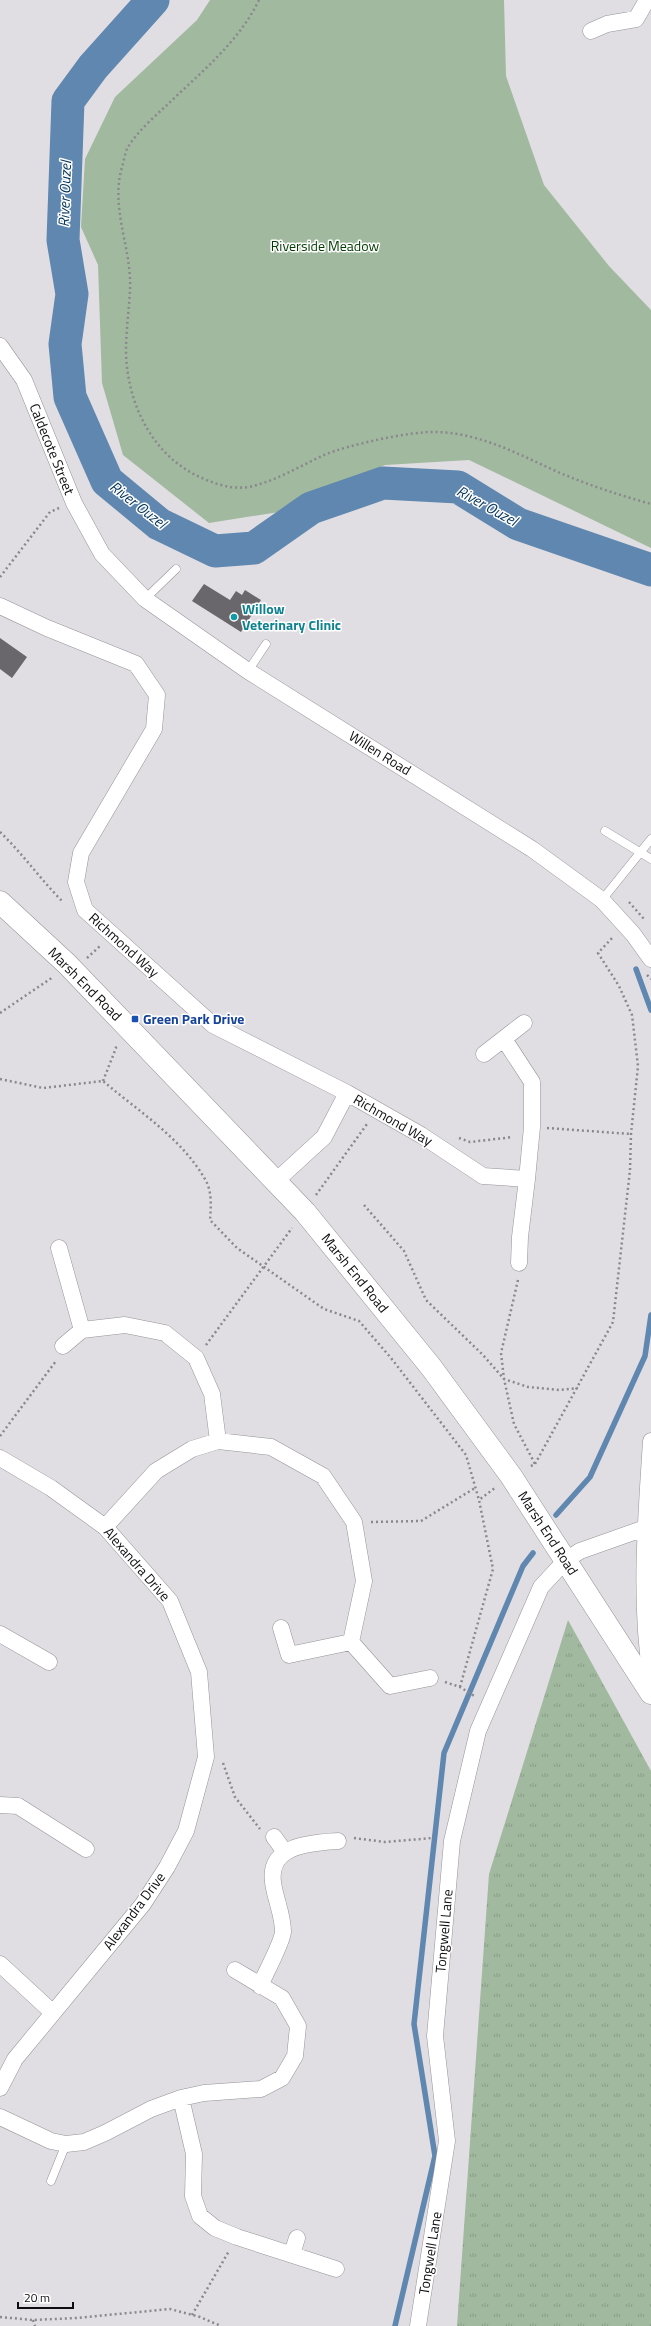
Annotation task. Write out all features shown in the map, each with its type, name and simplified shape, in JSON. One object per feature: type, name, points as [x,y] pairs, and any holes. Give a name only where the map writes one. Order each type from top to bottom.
[{"type":"street","points":[[591,31],[607,24],[636,19],[647,0]]},
{"type":"street","name":"Caldecote Street","points":[[0,346],[24,380],[74,503],[102,554]]},
{"type":"street","name":"Willen Road","points":[[102,554],[145,599],[248,671],[532,849],[602,900],[633,934],[651,959]]},
{"type":"street","name":"Richmond Way","points":[[1,608],[136,664],[156,695],[154,729],[81,853],[76,882],[85,910],[213,1025],[346,1092],[421,1135],[483,1176],[527,1178]]},
{"type":"street","name":"Marsh End Road","points":[[0,902],[67,964],[305,1212],[431,1367],[511,1476],[651,1693]]},
{"type":"street","points":[[484,1054],[524,1023]]},
{"type":"street","points":[[504,1038],[532,1082],[532,1126],[520,1236],[520,1263]]},
{"type":"street","points":[[276,1181],[324,1136],[346,1092]]},
{"type":"street","points":[[59,1248],[82,1330]]},
{"type":"street","points":[[64,1346],[82,1330],[125,1325],[165,1333],[196,1358],[212,1394],[218,1441]]},
{"type":"street","points":[[105,1526],[156,1471],[192,1449],[218,1441],[271,1447],[323,1476],[354,1522],[364,1581],[351,1642]]},
{"type":"street","points":[[651,1441],[645,1528],[648,1571],[644,1611],[651,1677]]},
{"type":"street","name":"Alexandra Drive","points":[[0,1458],[52,1488],[105,1526],[170,1601],[199,1672],[206,1757],[186,1831],[167,1867],[143,1904],[52,2012],[15,2059],[0,2088]]},
{"type":"street","name":"Tongwell Lane","points":[[418,2326],[447,2140],[435,2036],[452,1841],[478,1731],[541,1586],[566,1560],[580,1551],[645,1528]]},
{"type":"street","points":[[280,1628],[289,1655],[351,1642]]},
{"type":"street","points":[[0,1634],[49,1662]]},
{"type":"street","points":[[351,1642],[390,1686],[430,1678]]},
{"type":"street","points":[[0,1805],[18,1806],[86,1849]]},
{"type":"street","points":[[274,1837],[285,1852]]},
{"type":"street","points":[[260,1986],[283,1934],[281,1912],[273,1881],[274,1866],[285,1852],[302,1844],[338,1841]]},
{"type":"street","points":[[0,1964],[52,2012]]},
{"type":"street","points":[[0,2117],[50,2141],[66,2144],[84,2142],[105,2133],[151,2109],[182,2098],[204,2093],[261,2089],[282,2078],[295,2056],[298,2026],[282,1998],[235,1970]]},
{"type":"street","points":[[182,2098],[194,2154],[193,2196],[200,2216],[215,2228],[237,2237],[336,2269]]},
{"type":"street","points":[[292,2254],[297,2238]]},
{"type":"lane","points":[[145,599],[176,569]]},
{"type":"lane","points":[[248,671],[266,644]]},
{"type":"lane","points":[[605,830],[651,859]]},
{"type":"lane","points":[[602,900],[651,839]]},
{"type":"lane","points":[[51,2181],[66,2144]]},
{"type":"path","points":[[259,0],[254,10],[230,43],[153,118],[128,148],[118,180],[117,206],[130,273],[126,353],[131,393],[147,429],[165,454],[192,474],[219,486],[238,488],[256,485],[327,454],[378,440],[432,432],[464,434],[511,450],[559,473],[601,489],[651,504]]},
{"type":"path","points":[[0,577],[50,512],[74,503]]},
{"type":"path","points":[[0,832],[18,849],[49,888],[66,904]]},
{"type":"path","points":[[535,1464],[613,1322],[630,1170],[631,1134],[638,1066],[632,1016],[619,986],[598,953],[613,937]]},
{"type":"path","points":[[0,1013],[55,976],[76,956],[85,960],[104,942]]},
{"type":"path","points":[[103,1081],[116,1048],[114,1038]]},
{"type":"path","points":[[0,1079],[43,1088],[103,1081],[177,1143],[206,1181],[211,1204],[210,1220],[237,1248],[264,1265],[324,1309],[359,1321],[391,1358],[466,1455],[479,1500]]},
{"type":"path","points":[[196,1358],[305,1212],[377,1110]]},
{"type":"path","points":[[364,1205],[404,1251],[426,1300],[483,1355],[504,1379],[528,1387],[559,1390],[578,1388]]},
{"type":"path","points":[[0,1436],[60,1356],[64,1346]]},
{"type":"path","points":[[354,1522],[421,1521],[475,1488]]},
{"type":"path","points":[[206,1757],[222,1761],[235,1797],[266,1837],[274,1837]]},
{"type":"path","points":[[338,1841],[354,1838],[385,1842],[432,1838]]},
{"type":"path","points":[[192,2315],[237,2237]]},
{"type":"path","points":[[0,2317],[34,2320],[76,2318],[170,2309],[192,2315],[221,2326]]},
{"type":"path","points":[[34,2320],[35,2326]]},
{"type":"green space","name":"Riverside Meadow","points":[[210,0],[504,0],[506,76],[544,185],[609,266],[651,310],[651,548],[469,460],[385,465],[285,511],[209,523],[123,455],[102,383],[98,265],[81,227],[85,159],[115,97],[197,20]]},
{"type":"green space","points":[[568,1620],[651,1771],[651,2326],[457,2326],[489,1874]]},
{"type":"building","name":"Willow Veterinary Clinic","points":[[204,584],[230,600],[236,591],[242,595],[245,590],[261,600],[241,632],[192,601]]},
{"type":"building","points":[[0,638],[27,657],[12,678],[0,669]]},
{"type":"waterway","name":"River Ouzel","points":[[153,0],[93,67],[68,101],[63,240],[72,294],[65,344],[70,397],[107,481],[159,524],[215,551],[254,548],[311,508],[383,483],[458,487],[518,524],[651,570]]},
{"type":"waterway","points":[[636,969],[651,1010]]},
{"type":"waterway","points":[[556,1515],[590,1477],[645,1356],[651,1315]]},
{"type":"waterway","points":[[395,2326],[435,2156],[414,2024],[444,1753],[523,1566],[533,1553]]},
{"type":"place","name":"Willow Veterinary Clinic","points":[[234,617]]},
{"type":"place","name":"Green Park Drive","points":[[135,1019]]}]
